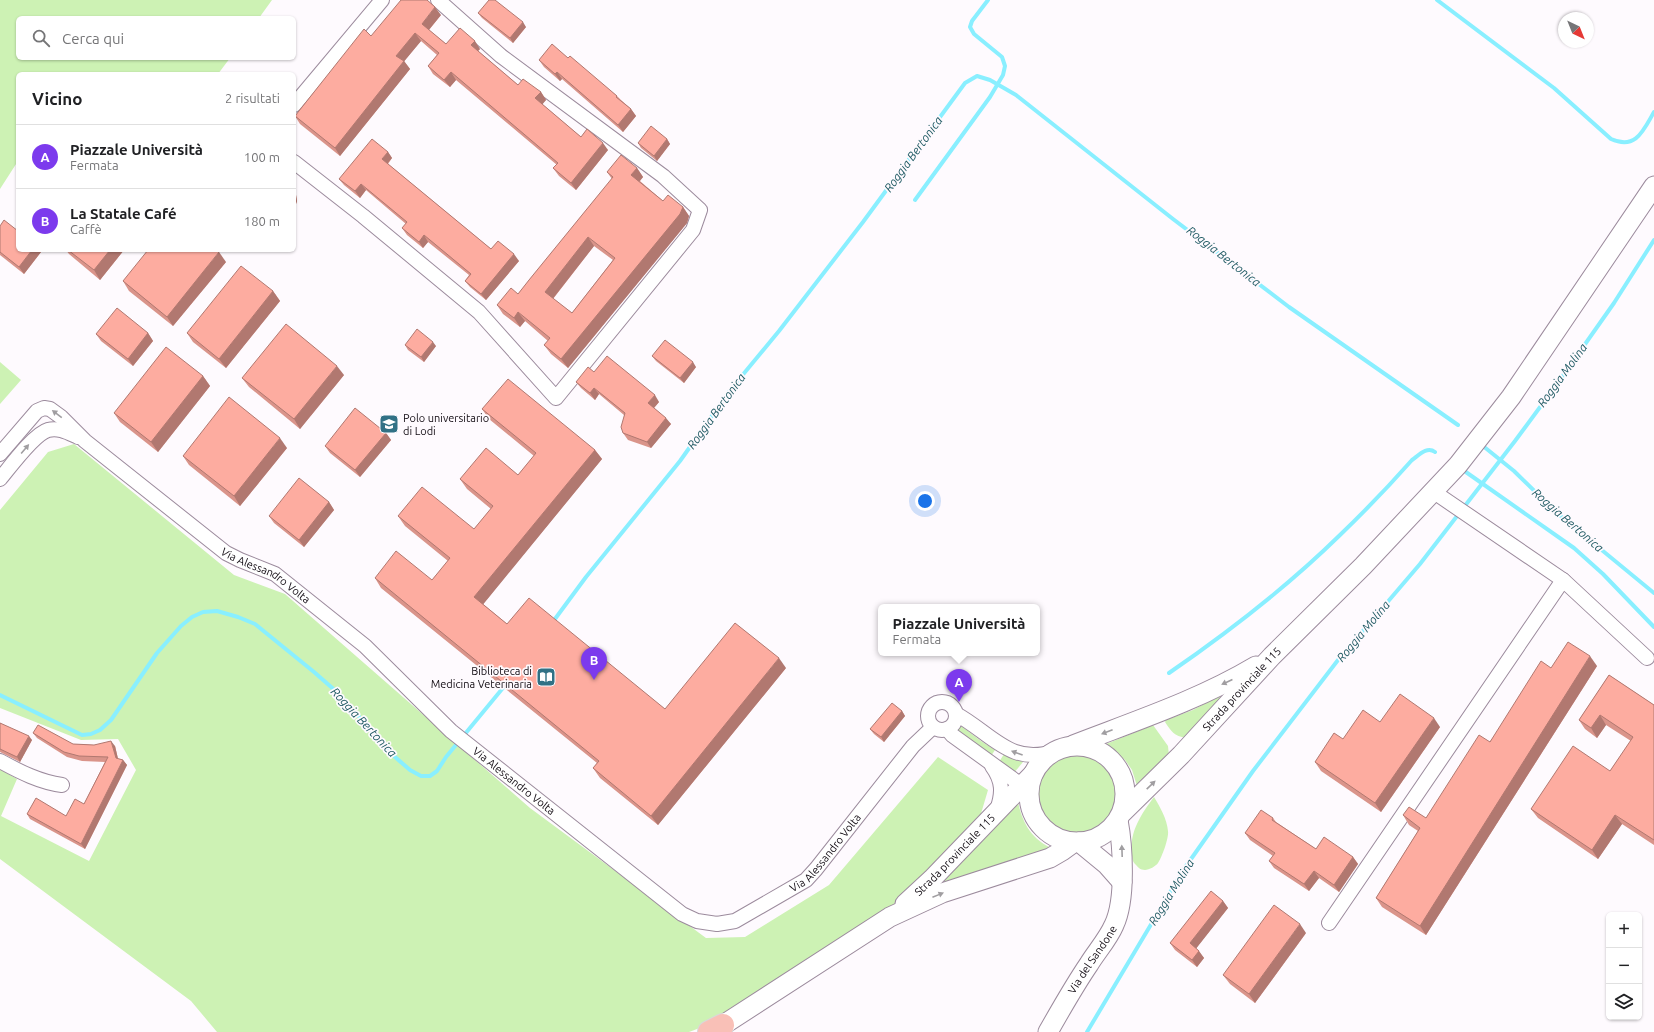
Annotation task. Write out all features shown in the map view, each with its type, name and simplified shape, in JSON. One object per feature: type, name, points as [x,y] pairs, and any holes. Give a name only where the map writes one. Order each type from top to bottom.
[{"type":"main road","points":[[1272,656],[1335,594],[1434,492],[1458,465],[1511,396],[1654,186]]},
{"type":"main road","name":"Strada provinciale 115","points":[[1063,748],[1194,698],[1234,679],[1272,656]]},
{"type":"main road","name":"Strada provinciale 115","points":[[1121,816],[1181,755],[1272,656]]},
{"type":"main road","points":[[1088,747],[1103,753],[1116,764],[1124,779],[1126,796],[1121,816],[1115,826],[1103,836],[1088,842],[1076,843],[1058,839],[1045,830],[1035,818],[1030,804],[1028,786],[1043,760],[1063,748],[1088,747]]},
{"type":"main road","name":"Strada provinciale 115","points":[[890,917],[932,879],[997,810],[1028,786]]},
{"type":"main road","name":"Via del Sandone","points":[[1048,1032],[1069,994],[1114,926],[1120,907],[1122,882],[1121,816]]},
{"type":"main road","points":[[1076,843],[1107,865],[1122,882]]},
{"type":"main road","name":"Strada provinciale 115","points":[[715,1030],[890,917],[942,893],[1050,858],[1076,843]]},
{"type":"street","points":[[296,104],[382,0]]},
{"type":"street","points":[[296,164],[363,216],[479,312],[556,398],[693,230],[700,210],[663,176],[501,56],[438,0]]},
{"type":"street","points":[[0,454],[37,411],[44,408],[50,409],[61,417],[85,441]]},
{"type":"street","points":[[0,479],[30,443],[47,430],[56,429],[64,431],[85,441]]},
{"type":"street","name":"Via Alessandro Volta","points":[[85,441],[226,553],[275,574],[365,646],[451,731],[682,914],[697,921],[717,924],[735,921],[806,880],[913,746],[933,727]]},
{"type":"street","points":[[1434,492],[1563,580],[1647,658]]},
{"type":"street","points":[[1329,923],[1563,580]]},
{"type":"street","points":[[946,702],[954,709],[956,714],[955,720],[948,729],[938,729],[933,727],[929,722],[928,711],[936,703],[946,702]]},
{"type":"street","points":[[956,714],[1013,752],[1035,756],[1043,755],[1063,748]]},
{"type":"street","points":[[948,729],[952,735],[991,764],[1028,786]]},
{"type":"street","points":[[0,761],[15,770],[48,783],[62,785]]},
{"type":"street","points":[[991,764],[996,772],[1001,789],[1002,797],[997,810]]},
{"type":"green space","points":[[0,0],[272,0],[260,16],[16,16],[16,60],[228,60],[220,72],[16,72],[16,164],[0,189]]},
{"type":"green space","points":[[0,362],[21,380],[0,404]]},
{"type":"green space","points":[[74,444],[234,575],[285,594],[530,808],[706,938],[745,937],[829,885],[938,757],[988,790],[980,817],[884,914],[713,1023],[689,1032],[217,1032],[191,1001],[0,859],[0,769],[17,779],[1,816],[89,861],[136,770],[118,739],[81,740],[0,708],[0,510],[48,452]]},
{"type":"green space","points":[[1235,687],[1186,738],[1173,733],[1165,722],[1166,720],[1193,710]]},
{"type":"green space","points":[[960,725],[995,750],[991,756],[957,730],[957,726]]},
{"type":"green space","points":[[1153,725],[1168,746],[1169,756],[1138,789],[1132,770],[1125,760],[1106,744]]},
{"type":"green space","points":[[1004,754],[1023,762],[1014,773],[999,762]]},
{"type":"green space","points":[[1070,755],[1086,755],[1107,766],[1118,787],[1118,803],[1107,824],[1086,835],[1070,835],[1056,829],[1049,824],[1044,817],[1038,803],[1038,787],[1044,773],[1049,766],[1056,761]]},
{"type":"green space","points":[[1154,797],[1165,818],[1168,834],[1165,847],[1158,863],[1150,869],[1143,870],[1134,863],[1132,856],[1132,838],[1137,823]]},
{"type":"green space","points":[[1018,802],[1022,816],[1028,828],[1042,843],[1049,847],[1048,849],[940,887],[938,884]]},
{"type":"building","points":[[401,0],[427,0],[435,7],[422,24],[446,44],[460,28],[475,41],[471,45],[518,85],[523,79],[541,92],[535,98],[581,137],[587,129],[603,143],[571,183],[553,168],[558,163],[451,72],[444,80],[428,66],[439,53],[415,33],[396,56],[404,61],[335,148],[296,117],[296,115],[364,29],[371,36]]},
{"type":"building","points":[[489,0],[495,0],[523,22],[510,38],[478,13]]},
{"type":"building","points":[[552,44],[568,58],[570,56],[631,109],[618,125],[557,72],[555,74],[539,60]]},
{"type":"building","points":[[651,126],[667,139],[654,156],[638,143]]},
{"type":"building","points":[[372,139],[388,152],[382,159],[491,249],[498,241],[514,254],[481,294],[465,281],[471,274],[424,235],[419,242],[402,228],[407,222],[361,184],[355,191],[339,179]]},
{"type":"building","points":[[621,155],[637,168],[631,175],[663,201],[668,195],[683,207],[680,214],[561,359],[544,345],[550,338],[518,312],[514,318],[497,305],[511,288],[518,294],[613,177],[607,172]],"holes":[[[588,237],[615,258],[572,313],[545,292]]]},
{"type":"building","points":[[4,220],[16,229],[16,252],[30,252],[19,267],[0,252],[0,226]]},
{"type":"building","points":[[71,252],[108,252],[94,270]]},
{"type":"building","points":[[146,252],[219,252],[167,317],[123,281]]},
{"type":"building","points":[[241,266],[273,291],[219,359],[187,333]]},
{"type":"building","points":[[117,308],[148,333],[128,359],[96,334]]},
{"type":"building","points":[[286,324],[337,366],[294,419],[242,378]]},
{"type":"building","points":[[417,329],[433,342],[421,357],[405,345]]},
{"type":"building","points":[[665,340],[693,362],[680,378],[652,356]]},
{"type":"building","points":[[166,347],[203,376],[151,442],[114,413]]},
{"type":"building","points":[[607,356],[655,395],[648,403],[666,418],[647,442],[623,433],[621,427],[625,413],[594,388],[590,393],[576,382],[588,367],[594,372]]},
{"type":"building","points":[[508,379],[595,450],[474,597],[507,624],[529,598],[665,709],[735,623],[779,658],[651,816],[593,768],[599,761],[375,578],[396,551],[432,580],[450,558],[398,516],[422,487],[474,529],[493,506],[460,479],[486,448],[518,475],[536,453],[482,409]]},
{"type":"building","points":[[229,397],[280,438],[234,496],[183,456]]},
{"type":"building","points":[[355,408],[386,433],[355,470],[325,446]]},
{"type":"building","points":[[299,478],[329,502],[299,540],[269,516]]},
{"type":"building","points":[[1568,642],[1590,656],[1420,926],[1376,898],[1420,828],[1403,815],[1409,807],[1426,818],[1479,735],[1490,742],[1541,661],[1551,668]]},
{"type":"building","points":[[1609,675],[1654,705],[1654,840],[1615,815],[1592,850],[1531,809],[1573,746],[1610,771],[1633,737],[1600,715],[1591,728],[1579,720]]},
{"type":"building","points":[[1400,694],[1434,718],[1375,803],[1315,762],[1334,733],[1343,739],[1363,710],[1380,722]]},
{"type":"building","points":[[892,703],[902,711],[881,737],[870,729]]},
{"type":"building","points":[[0,723],[29,736],[17,757],[0,749]]},
{"type":"building","points":[[38,725],[73,744],[94,745],[111,741],[116,758],[123,760],[81,844],[27,814],[36,798],[66,816],[75,799],[84,804],[108,757],[79,756],[64,752],[33,733]]},
{"type":"building","points":[[1261,810],[1273,818],[1272,820],[1316,849],[1324,837],[1353,857],[1334,885],[1314,871],[1304,884],[1269,861],[1275,853],[1245,833]]},
{"type":"building","points":[[1211,891],[1223,901],[1190,943],[1199,951],[1192,960],[1170,943]]},
{"type":"building","points":[[1274,905],[1300,924],[1249,994],[1223,975]]},
{"type":"waterway","points":[[915,200],[990,97],[1003,75],[1005,66],[1002,57],[974,34],[970,27],[972,21],[988,0]]},
{"type":"waterway","points":[[1437,0],[1554,88],[1611,139],[1620,142],[1627,142],[1638,137],[1654,112]]},
{"type":"waterway","name":"Roggia Bertonica","points":[[552,623],[586,577],[680,461],[731,389],[779,331],[863,222],[965,83],[977,76],[990,80],[1016,95],[1173,219],[1289,307],[1458,425]]},
{"type":"waterway","name":"Roggia Molina","points":[[1087,1032],[1184,869],[1253,771],[1338,660],[1420,564],[1515,441],[1614,303],[1654,240]]},
{"type":"waterway","name":"Roggia Bertonica","points":[[1483,446],[1514,471],[1558,514],[1654,593]]},
{"type":"waterway","points":[[1169,673],[1214,641],[1300,572],[1359,517],[1412,460],[1426,451],[1432,450],[1435,452]]},
{"type":"waterway","points":[[1463,470],[1574,548],[1603,574],[1654,627]]},
{"type":"waterway","name":"Roggia Bertonica","points":[[0,695],[82,735],[91,734],[100,730],[111,720],[157,653],[181,626],[192,617],[203,612],[217,611],[255,624],[338,693],[395,757],[410,770],[421,776],[430,776],[437,771],[446,757],[507,683]]},
{"type":"place","name":"Polo universitario di Lodi","points":[[389,424]]},
{"type":"place","name":"Biblioteca di Medicina Veterinaria","points":[[546,677]]},
{"type":"place","name":"La Statale Café","points":[[594,680]]},
{"type":"place","name":"Piazzale Università","points":[[959,702]]}]
